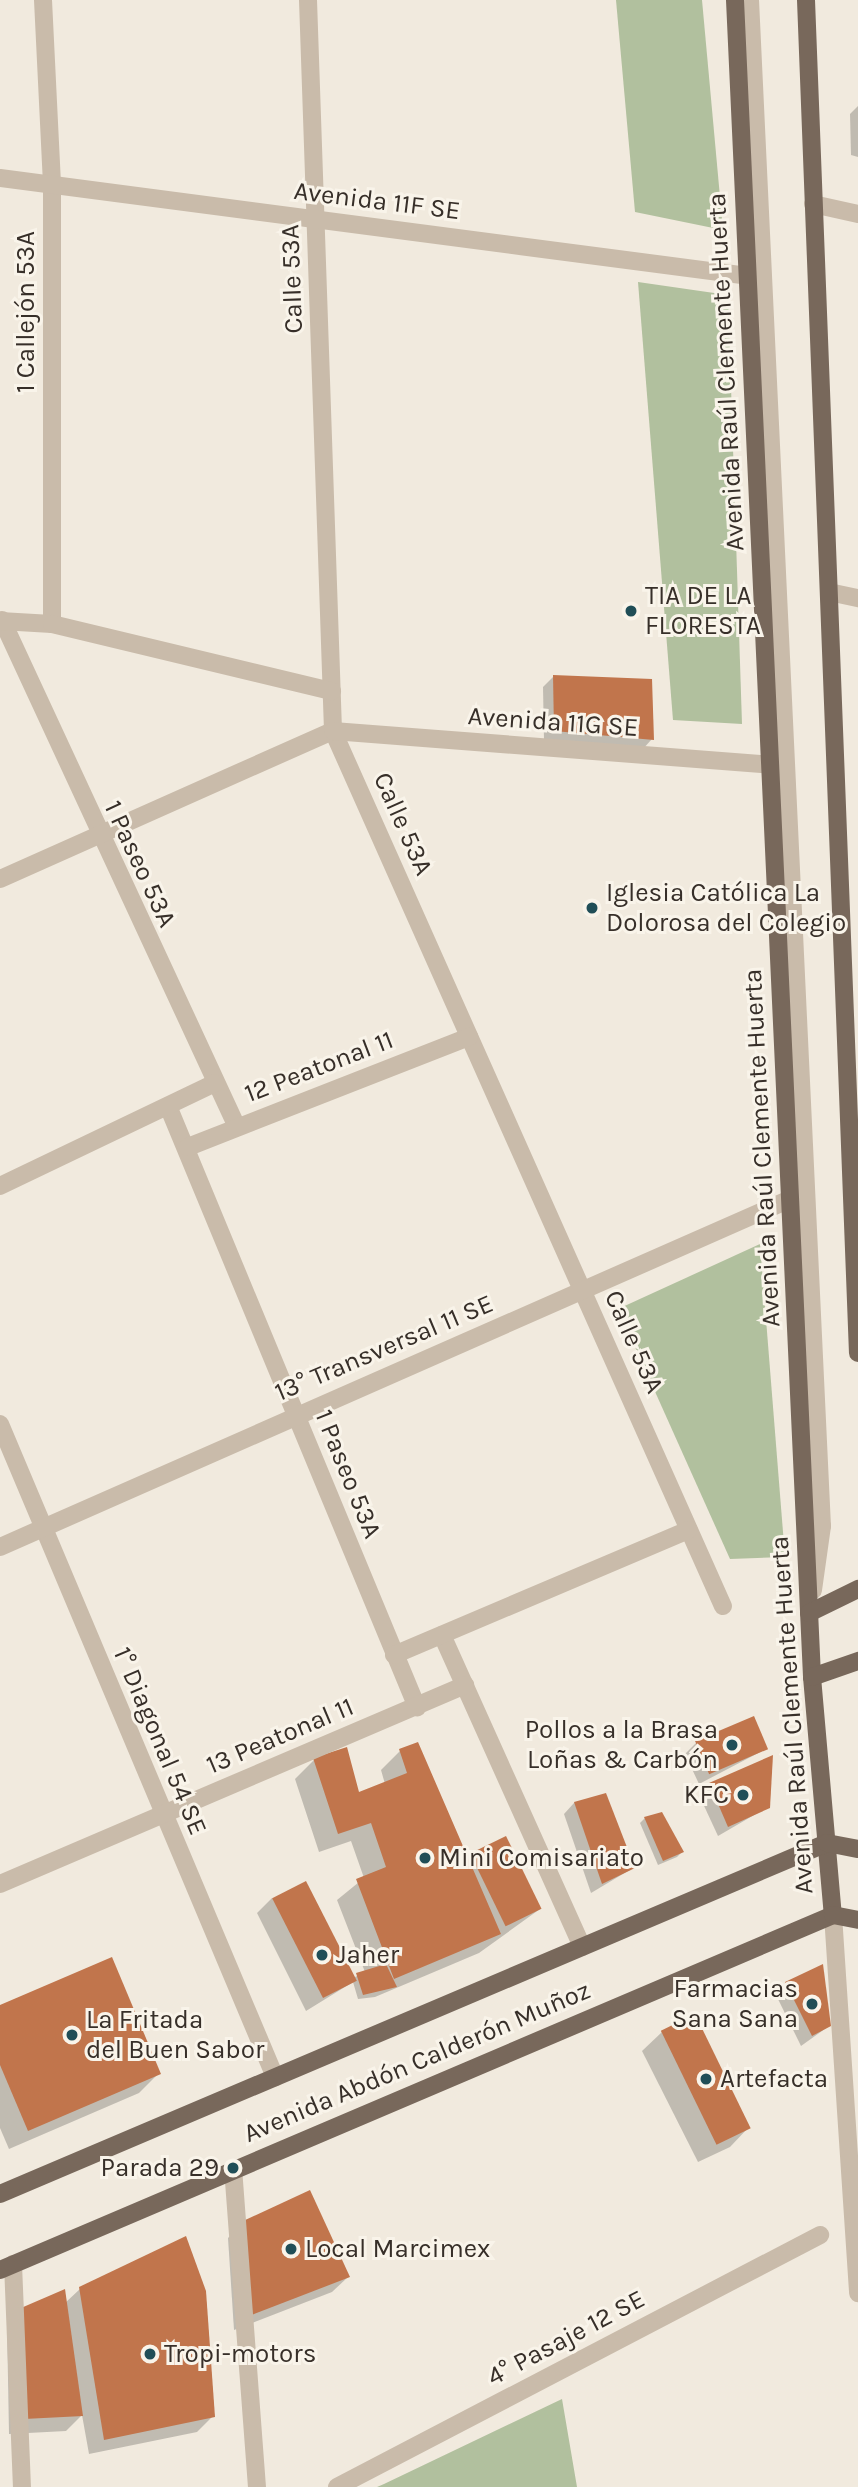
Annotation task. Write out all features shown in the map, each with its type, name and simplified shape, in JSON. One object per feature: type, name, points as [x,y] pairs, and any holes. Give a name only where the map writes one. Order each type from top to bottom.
[{"type":"main road","name":"Avenida Raúl Clemente Huerta","points":[[735,0],[812,1676],[833,1915]]},
{"type":"main road","points":[[806,0],[829,592],[850,961],[858,1353]]},
{"type":"main road","points":[[809,1613],[858,1589]]},
{"type":"main road","points":[[812,1676],[858,1661]]},
{"type":"main road","points":[[827,1843],[858,1849]]},
{"type":"main road","name":"Avenida Abdón Calderón Muñoz","points":[[0,2194],[827,1843]]},
{"type":"main road","points":[[833,1915],[858,1920]]},
{"type":"main road","name":"Avenida Abdón Calderón Muñoz","points":[[6,2267],[233,2168],[833,1915]]},
{"type":"street","name":"1 Callejón 53A","points":[[43,0],[52,185],[52,624]]},
{"type":"street","name":"Calle 53A","points":[[308,0],[333,732],[723,1606]]},
{"type":"street","points":[[750,0],[822,1526],[809,1613]]},
{"type":"street","name":"Avenida 11F SE","points":[[0,178],[748,276]]},
{"type":"street","points":[[813,204],[858,214]]},
{"type":"street","points":[[829,592],[858,598]]},
{"type":"street","points":[[1,620],[52,624],[332,691]]},
{"type":"street","name":"1 Paseo 53A","points":[[1,620],[97,837],[237,1127]]},
{"type":"street","points":[[0,879],[333,732]]},
{"type":"street","name":"Avenida 11G SE","points":[[333,732],[770,765]]},
{"type":"street","name":"12 Peatonal 11","points":[[188,1147],[469,1037]]},
{"type":"street","name":"12 Peatonal 11","points":[[0,1186],[215,1083]]},
{"type":"street","name":"1 Paseo 53A","points":[[168,1106],[188,1147],[416,1707]]},
{"type":"street","name":"13° Transversal 11 SE","points":[[0,1547],[295,1414],[583,1292],[790,1199]]},
{"type":"street","name":"1° Diagonal 54 SE","points":[[0,1424],[41,1528],[275,2077]]},
{"type":"street","points":[[394,1655],[690,1531]]},
{"type":"street","points":[[442,1635],[582,1947]]},
{"type":"street","name":"13 Peatonal 11","points":[[0,1884],[465,1685]]},
{"type":"street","points":[[833,1915],[858,2293]]},
{"type":"street","points":[[233,2168],[257,2487]]},
{"type":"street","name":"4° Pasaje 12 SE","points":[[337,2487],[820,2235]]},
{"type":"street","points":[[6,2267],[22,2487]]},
{"type":"green space","points":[[616,0],[702,0],[723,230],[635,212]]},
{"type":"green space","points":[[638,282],[728,295],[742,724],[673,720]]},
{"type":"green space","points":[[760,1244],[785,1557],[730,1559],[618,1309]]},
{"type":"green space","points":[[562,2399],[577,2487],[377,2487],[384,2484]]},
{"type":"building","points":[[553,675],[652,679],[654,740],[554,731]]},
{"type":"building","name":"Pollos a la Brasa Loñas & Carbón","points":[[754,1716],[768,1749],[709,1774],[695,1741]]},
{"type":"building","name":"Mini Comisariato","points":[[418,1742],[501,1934],[394,1979],[356,1879],[386,1867],[371,1823],[338,1834],[313,1758],[347,1747],[359,1792],[407,1773],[399,1749]]},
{"type":"building","name":"KFC","points":[[773,1755],[770,1808],[728,1827],[709,1783]]},
{"type":"building","points":[[606,1793],[635,1868],[602,1884],[574,1802]]},
{"type":"building","points":[[662,1812],[684,1852],[663,1861],[644,1817]]},
{"type":"building","points":[[506,1836],[542,1909],[506,1926],[470,1854]]},
{"type":"building","name":"Jaher","points":[[306,1881],[357,1981],[323,1998],[272,1898]]},
{"type":"building","name":"La Fritada del Buen Sabor","points":[[112,1957],[161,2074],[28,2131],[0,2065],[0,2005]]},
{"type":"building","points":[[386,1964],[397,1987],[363,1995],[356,1973]]},
{"type":"building","name":"Farmacias Sana Sana","points":[[823,1964],[831,2026],[812,2036],[785,1982]]},
{"type":"building","name":"Artefacta","points":[[695,2014],[751,2128],[717,2145],[661,2031]]},
{"type":"building","name":"Local Marcimex","points":[[310,2190],[350,2277],[249,2316],[243,2221]]},
{"type":"building","name":"Tropi-motors","points":[[186,2236],[206,2291],[215,2417],[104,2440],[79,2287]]},
{"type":"building","points":[[65,2289],[83,2416],[24,2419],[21,2308]]},
{"type":"place","name":"TIA DE LA FLORESTA","points":[[631,611]]},
{"type":"place","name":"Iglesia Católica La Dolorosa del Colegio","points":[[592,908]]},
{"type":"place","name":"Pollos a la Brasa Loñas & Carbón","points":[[732,1745]]},
{"type":"place","name":"KFC","points":[[743,1795]]},
{"type":"place","name":"Mini Comisariato","points":[[425,1858]]},
{"type":"place","name":"Jaher","points":[[322,1955]]},
{"type":"place","name":"Farmacias Sana Sana","points":[[812,2004]]},
{"type":"place","name":"La Fritada del Buen Sabor","points":[[72,2035]]},
{"type":"place","name":"Artefacta","points":[[706,2079]]},
{"type":"place","name":"Parada 29","points":[[233,2168]]},
{"type":"place","name":"Local Marcimex","points":[[291,2249]]},
{"type":"place","name":"Tropi-motors","points":[[150,2354]]}]
